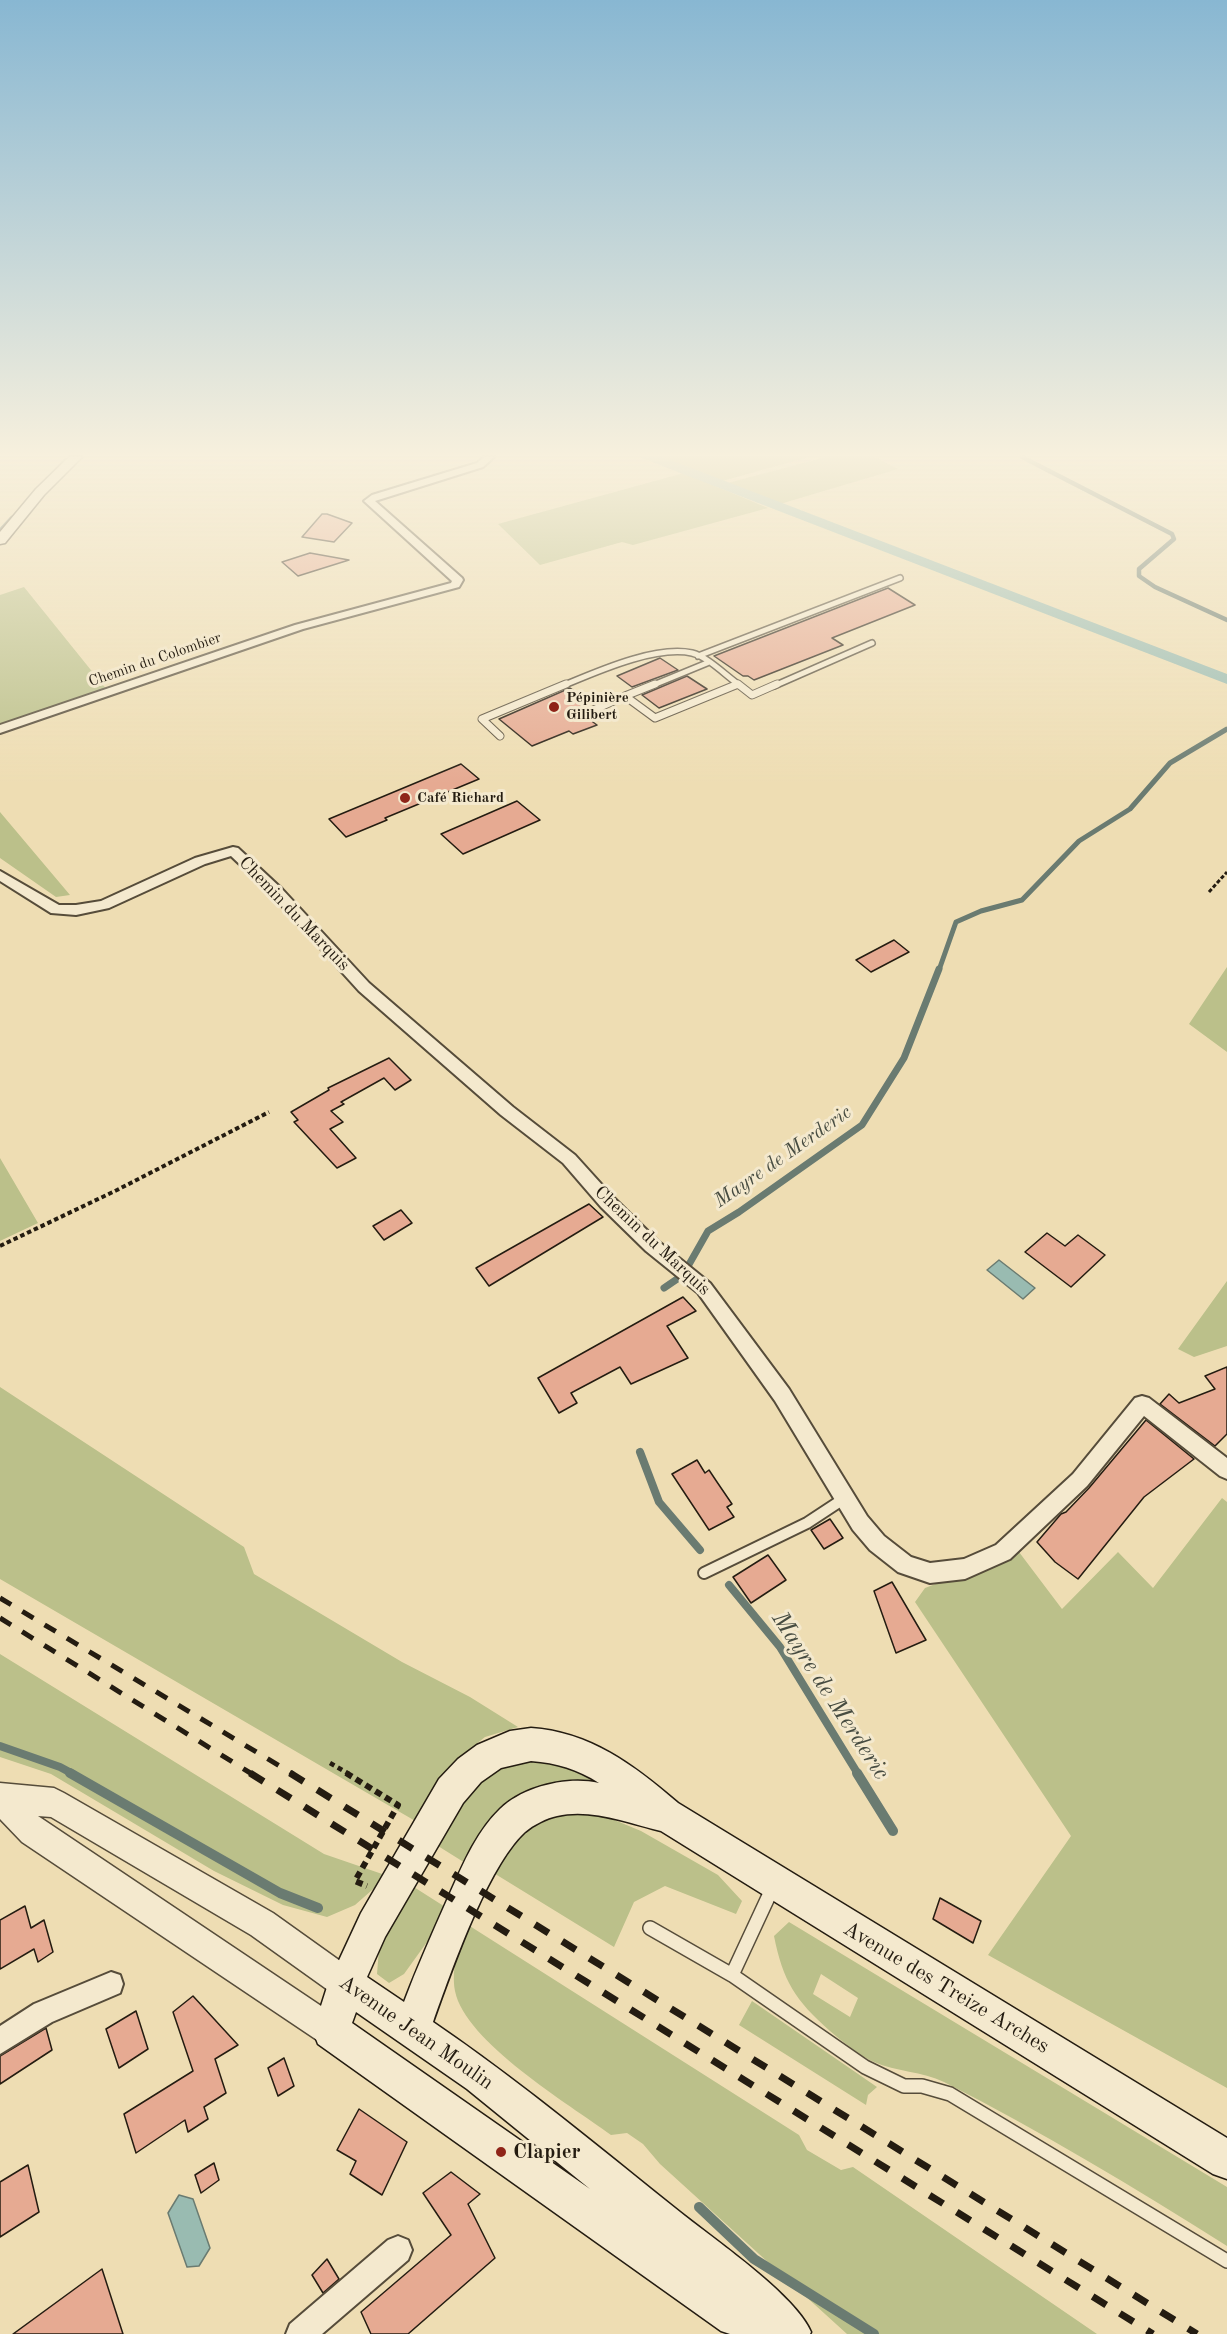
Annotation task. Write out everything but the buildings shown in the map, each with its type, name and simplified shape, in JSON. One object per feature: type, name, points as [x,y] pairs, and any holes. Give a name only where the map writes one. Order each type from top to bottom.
[{"type":"main road","name":"Avenue des Treize Arches","points":[[331,2031],[346,1984],[373,1925],[451,1791],[464,1773],[482,1758],[504,1748],[538,1743],[576,1753],[619,1776],[666,1815],[1227,2160]]},
{"type":"main road","name":"Avenue des Treize Arches","points":[[412,2030],[433,1972],[477,1873],[493,1845],[513,1820],[536,1806],[557,1799],[584,1796],[666,1815]]},
{"type":"main road","name":"Avenue Jean Moulin","points":[[346,1984],[498,2091],[742,2287],[792,2334]]},
{"type":"main road","name":"Avenue Jean Moulin","points":[[331,2031],[736,2316],[778,2334]]},
{"type":"street","name":"Chemin du Colombier","points":[[0,729],[299,627],[455,585],[458,580],[445,566]]},
{"type":"street","name":"Chemin du Marquis","points":[[0,875],[56,910],[76,910],[104,905],[200,861],[233,851],[277,892],[364,987],[507,1111],[569,1159],[607,1202],[652,1246],[704,1288],[782,1395],[860,1523],[877,1543],[905,1565],[930,1573],[965,1569],[1003,1552],[1080,1480],[1142,1404],[1227,1470]]},
{"type":"street","name":"Avenue Jean Moulin","points":[[1,1798],[54,1803],[262,1924],[346,1984]]},
{"type":"street","name":"Avenue Jean Moulin","points":[[1,1798],[32,1832],[331,2031]]},
{"type":"street","points":[[0,2041],[43,2013],[111,1984]]},
{"type":"street","points":[[300,2334],[398,2250]]},
{"type":"lane","points":[[698,656],[900,578]]},
{"type":"lane","points":[[500,736],[482,719],[555,687],[666,651],[693,653],[752,695],[872,643]]},
{"type":"lane","points":[[591,711],[707,663]]},
{"type":"lane","points":[[625,696],[655,718],[738,684]]},
{"type":"lane","points":[[704,1573],[807,1523],[845,1498]]},
{"type":"lane","points":[[732,1975],[774,1883]]},
{"type":"lane","points":[[651,1928],[732,1975],[865,2067],[904,2086],[922,2086],[950,2094],[1227,2261]]},
{"type":"path","points":[[1209,892],[1227,872]]},
{"type":"path","points":[[0,1246],[117,1190],[268,1112]]},
{"type":"path","points":[[330,1763],[398,1804],[355,1881],[390,1896]]},
{"type":"green space","points":[[24,587],[107,690],[0,726],[0,595]]},
{"type":"green space","points":[[0,812],[70,895],[56,897],[0,858]]},
{"type":"green space","points":[[1227,967],[1227,1052],[1189,1024]]},
{"type":"green space","points":[[0,1158],[38,1223],[0,1241]]},
{"type":"green space","points":[[1227,1281],[1227,1346],[1194,1357],[1178,1349]]},
{"type":"green space","points":[[0,1387],[244,1547],[254,1574],[402,1662],[470,1697],[518,1727],[485,1737],[459,1758],[417,1822],[0,1579]]},
{"type":"green space","points":[[1222,1498],[1227,1502],[1227,2088],[988,1955],[1071,1836],[915,1602],[925,1588],[1019,1552],[1062,1609],[1118,1552],[1153,1588]]},
{"type":"green space","points":[[0,1654],[324,1854],[388,1876],[355,1905],[327,1917],[283,1905],[214,1871],[51,1774],[0,1757]]},
{"type":"green space","points":[[543,1756],[620,1789],[575,1780],[550,1783],[514,1800],[470,1866],[430,1841],[453,1805],[503,1764]]},
{"type":"green space","points":[[600,1814],[641,1831],[718,1875],[742,1901],[736,1914],[665,1886],[634,1902],[614,1947],[492,1872],[511,1845],[537,1825],[563,1815]]},
{"type":"green space","points":[[406,1882],[450,1910],[404,1974],[389,1983],[377,1974],[379,1949]]},
{"type":"green space","points":[[789,1922],[1227,2187],[1227,2246],[1087,2161],[944,2082],[882,2065],[857,2052],[818,2020],[799,1999],[786,1978],[774,1936]],"holes":[[[821,1974],[858,1998],[850,2017],[813,1994]]]},
{"type":"green space","points":[[465,1923],[799,2135],[807,2150],[841,2170],[853,2167],[1097,2334],[847,2334],[660,2164],[643,2144],[627,2133],[611,2135],[521,2070],[478,2031],[463,2011],[454,1983],[458,1948]]},
{"type":"green space","points":[[752,2001],[877,2087],[868,2095],[866,2105],[739,2025]]},
{"type":"water","points":[[999,1260],[1035,1288],[1023,1299],[987,1270]]},
{"type":"water","points":[[179,2195],[193,2199],[210,2248],[199,2266],[187,2267],[168,2213]]},
{"type":"waterway","points":[[934,566],[1227,679]]},
{"type":"waterway","name":"Mayre de Merderic","points":[[1143,566],[1139,569],[1139,576],[1155,587],[1227,620]]},
{"type":"waterway","name":"Mayre de Merderic","points":[[939,970],[956,922],[981,911],[1022,900],[1079,841],[1130,809],[1170,763],[1227,729]]},
{"type":"waterway","name":"Mayre de Merderic","points":[[664,1288],[683,1275],[708,1231],[739,1212],[862,1125],[904,1058],[939,969]]},
{"type":"waterway","name":"Mayre de Merderic","points":[[640,1452],[659,1502],[700,1550]]},
{"type":"waterway","name":"Mayre de Merderic","points":[[729,1585],[780,1647],[858,1774]]},
{"type":"waterway","points":[[0,1746],[60,1767],[73,1774]]},
{"type":"waterway","points":[[70,1773],[280,1893],[318,1908]]},
{"type":"waterway","name":"Mayre de Merderic","points":[[857,1773],[893,1831]]},
{"type":"waterway","points":[[699,2207],[754,2259],[874,2334]]},
{"type":"railway","points":[[0,1598],[293,1774]]},
{"type":"railway","points":[[0,1618],[252,1774]]},
{"type":"railway","points":[[250,1773],[1153,2334]]},
{"type":"railway","points":[[290,1773],[1197,2334]]},
{"type":"place","name":"Pépinière Gilibert","points":[[554,707]]},
{"type":"place","name":"Café Richard","points":[[405,798]]},
{"type":"place","name":"Clapier","points":[[501,2152]]}]
